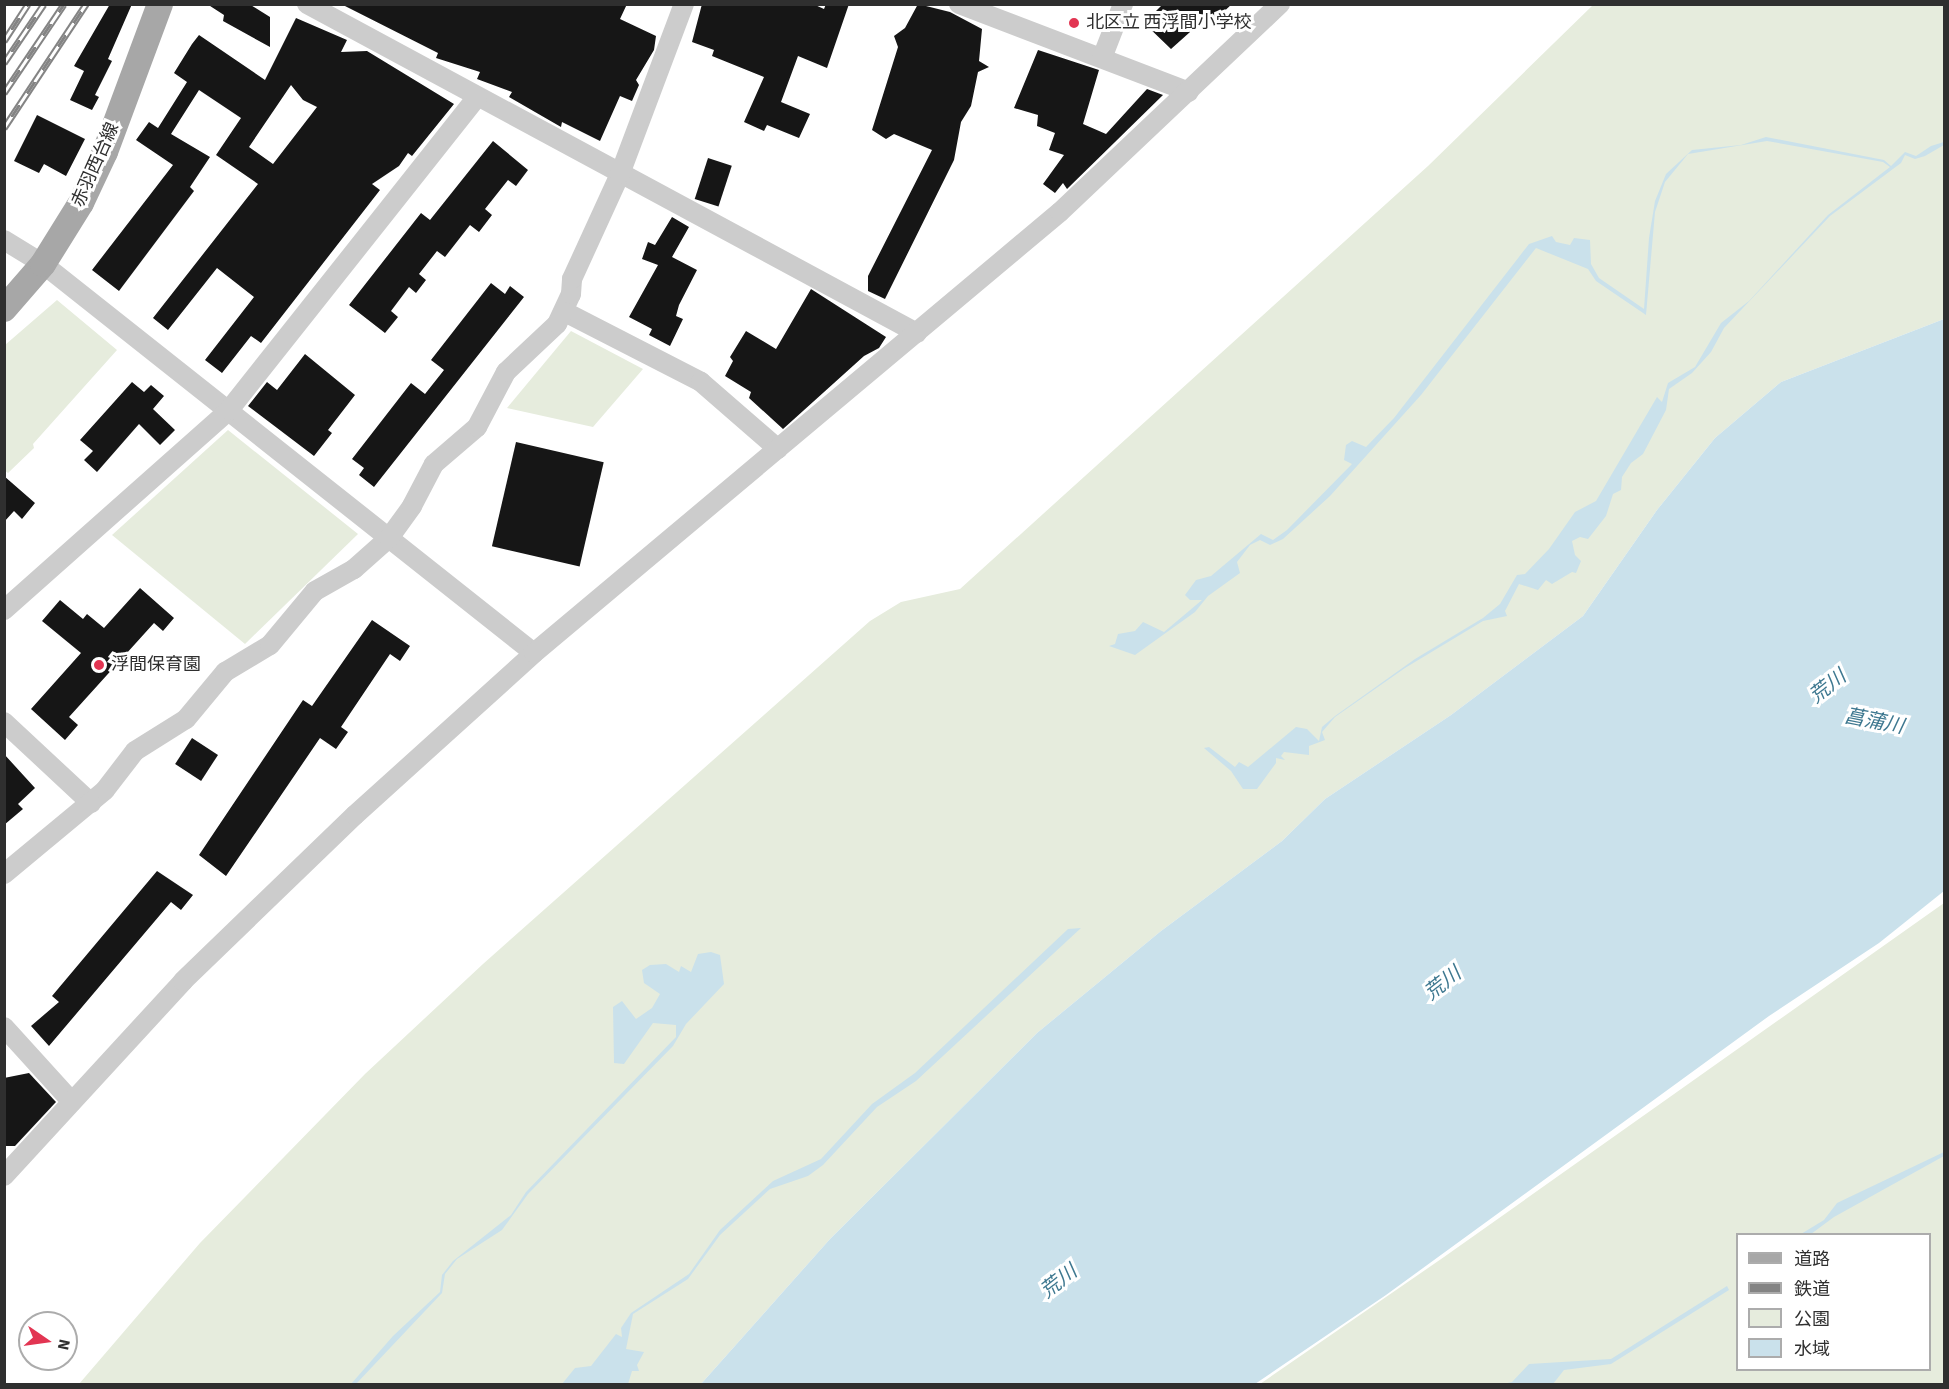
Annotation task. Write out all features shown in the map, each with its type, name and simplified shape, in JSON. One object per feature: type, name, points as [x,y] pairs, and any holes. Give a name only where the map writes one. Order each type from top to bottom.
[{"type":"main road","name":"赤羽西台線","points":[[4,309],[43,264],[101,161],[160,4]]},
{"type":"street","points":[[307,4],[917,333]]},
{"type":"street","points":[[4,874],[91,803],[135,751],[186,719],[225,672],[270,645],[302,604],[328,582],[354,569],[389,538],[412,506],[434,464],[477,427],[507,372],[550,334],[565,312],[583,251],[620,174],[684,4]]},
{"type":"street","points":[[959,4],[1189,92]]},
{"type":"street","points":[[1102,58],[1123,4]]},
{"type":"street","points":[[4,1176],[183,981],[355,815],[534,653],[1060,212],[1280,4]]},
{"type":"street","points":[[4,610],[229,410],[477,97]]},
{"type":"street","points":[[4,240],[43,264],[534,653]]},
{"type":"street","points":[[565,312],[701,382],[778,449]]},
{"type":"street","points":[[4,722],[91,803]]},
{"type":"street","points":[[4,1027],[72,1102]]},
{"type":"green space","points":[[1593,5],[1944,5],[1944,319],[1781,382],[1715,438],[1657,510],[1583,616],[1451,715],[1325,799],[1282,841],[1161,931],[1037,1033],[830,1239],[701,1384],[79,1384],[200,1243],[365,1074],[483,964],[870,621],[901,602],[960,589],[1428,166]]},
{"type":"green space","points":[[57,300],[117,350],[33,444],[34,448],[8,473],[4,470],[5,345]]},
{"type":"green space","points":[[571,331],[643,369],[593,427],[507,408]]},
{"type":"green space","points":[[228,430],[358,534],[245,644],[112,535]]},
{"type":"green space","points":[[1944,903],[1944,1384],[1260,1384],[1444,1257]]},
{"type":"water","points":[[1766,137],[1884,160],[1891,166],[1905,152],[1916,156],[1931,146],[1944,142],[1944,145],[1915,159],[1905,155],[1901,163],[1830,216],[1724,328],[1711,352],[1692,373],[1669,389],[1666,410],[1643,454],[1631,463],[1622,477],[1621,490],[1613,494],[1606,516],[1588,539],[1580,537],[1572,541],[1575,555],[1581,561],[1576,573],[1572,572],[1552,584],[1546,580],[1538,590],[1519,584],[1505,611],[1507,616],[1483,621],[1405,668],[1335,717],[1322,732],[1325,740],[1309,746],[1309,755],[1284,752],[1281,756],[1285,760],[1276,758],[1276,763],[1257,789],[1243,789],[1231,771],[1204,748],[1209,747],[1235,767],[1239,762],[1248,767],[1296,727],[1307,729],[1319,741],[1322,727],[1335,716],[1415,659],[1483,618],[1500,604],[1517,575],[1525,574],[1549,549],[1575,512],[1596,501],[1657,397],[1662,402],[1668,383],[1695,367],[1721,323],[1749,301],[1828,215],[1890,167],[1883,162],[1767,141],[1688,154],[1665,182],[1655,212],[1646,315],[1596,281],[1588,269],[1536,248],[1421,395],[1330,496],[1283,539],[1270,545],[1260,540],[1250,545],[1237,562],[1240,573],[1208,596],[1195,612],[1135,655],[1109,646],[1115,644],[1118,634],[1135,631],[1143,622],[1164,632],[1202,600],[1190,600],[1185,595],[1196,580],[1211,576],[1261,534],[1273,540],[1287,530],[1352,464],[1344,460],[1346,445],[1352,441],[1366,447],[1394,418],[1529,244],[1552,236],[1556,242],[1570,245],[1574,238],[1590,240],[1591,264],[1599,278],[1644,309],[1649,238],[1655,201],[1666,174],[1692,150],[1741,145]]},
{"type":"water","points":[[1944,319],[1944,891],[1879,943],[1769,1016],[1386,1295],[1255,1384],[701,1384],[830,1239],[1037,1033],[1161,931],[1282,841],[1325,799],[1451,715],[1583,616],[1657,510],[1715,438],[1781,382]]},
{"type":"water","points":[[1081,928],[916,1081],[877,1107],[823,1165],[808,1176],[770,1189],[720,1235],[688,1279],[633,1314],[626,1349],[644,1352],[637,1365],[639,1371],[632,1371],[628,1384],[562,1384],[575,1368],[591,1366],[616,1334],[622,1337],[621,1328],[631,1313],[689,1274],[720,1230],[773,1181],[821,1159],[872,1104],[915,1073],[1068,929]]},
{"type":"water","points":[[711,952],[720,955],[724,984],[686,1024],[673,1046],[528,1194],[502,1230],[457,1259],[445,1274],[442,1293],[356,1384],[351,1384],[393,1336],[440,1292],[442,1275],[453,1261],[511,1215],[526,1192],[676,1037],[676,1025],[653,1023],[624,1064],[614,1063],[613,1007],[622,1001],[636,1019],[652,1008],[660,994],[644,983],[642,970],[650,965],[666,964],[679,972],[681,966],[691,972],[698,954]]},
{"type":"water","points":[[1944,1152],[1944,1156],[1834,1217],[1812,1233],[1803,1233],[1824,1220],[1837,1203]]},
{"type":"water","points":[[1727,1286],[1729,1290],[1611,1364],[1564,1370],[1553,1384],[1503,1384],[1512,1382],[1529,1364],[1611,1359]]},
{"type":"building","points":[[110,4],[132,4],[108,59],[112,61],[95,95],[99,97],[92,110],[70,100],[84,71],[74,66]]},
{"type":"building","points":[[207,4],[249,4],[270,17],[270,47],[223,21],[224,15]]},
{"type":"building","points":[[341,4],[627,4],[620,19],[656,36],[654,50],[636,80],[639,85],[632,101],[620,96],[600,141],[562,122],[561,127],[509,97],[512,92],[477,79],[480,72],[436,58],[438,53]]},
{"type":"building","points":[[702,4],[813,4],[824,9],[826,4],[849,4],[827,68],[798,56],[781,102],[810,114],[799,138],[767,125],[764,131],[744,122],[764,77],[712,56],[714,50],[692,42]]},
{"type":"building","points":[[918,4],[950,12],[982,29],[979,61],[989,67],[978,72],[971,106],[961,122],[954,160],[885,299],[868,291],[868,276],[932,150],[894,134],[886,139],[872,130],[898,47],[894,36],[905,28]]},
{"type":"building","points":[[1163,4],[1232,4],[1205,29],[1199,24],[1171,49],[1144,23]]},
{"type":"building","points":[[296,18],[347,40],[341,52],[367,51],[454,104],[412,156],[408,153],[399,166],[372,184],[380,190],[261,343],[251,336],[222,373],[205,360],[254,297],[217,268],[168,330],[153,318],[258,184],[216,155],[241,118],[199,90],[171,134],[210,157],[190,187],[194,191],[119,291],[92,270],[173,165],[136,140],[149,122],[158,128],[187,82],[174,73],[199,35],[265,80]],"holes":[[[291,85],[303,100],[317,107],[273,164],[249,147]]]},
{"type":"building","points":[[1038,50],[1099,70],[1083,124],[1106,134],[1147,89],[1163,95],[1067,189],[1063,183],[1055,193],[1043,184],[1064,155],[1049,150],[1055,133],[1037,126],[1038,115],[1014,108]]},
{"type":"building","points":[[37,115],[85,139],[66,176],[44,164],[39,173],[14,161]]},
{"type":"building","points":[[493,141],[528,170],[516,186],[508,180],[485,209],[492,215],[479,232],[470,225],[445,257],[437,251],[419,274],[426,280],[416,293],[409,287],[391,311],[398,317],[385,333],[349,305],[421,213],[430,220]]},
{"type":"building","points":[[708,158],[732,166],[718,207],[695,199]]},
{"type":"building","points":[[672,217],[689,227],[672,257],[697,270],[679,305],[676,316],[683,319],[670,346],[649,335],[652,329],[629,317],[658,265],[642,259],[648,242],[655,245]]},
{"type":"building","points":[[491,283],[505,294],[510,286],[524,297],[374,487],[359,475],[364,468],[352,459],[411,383],[425,394],[444,370],[431,360]]},
{"type":"building","points":[[811,289],[886,337],[879,348],[864,356],[783,429],[749,398],[751,392],[725,376],[733,361],[730,357],[746,331],[776,349]]},
{"type":"building","points":[[305,354],[355,395],[328,430],[332,433],[314,456],[248,406],[267,382],[277,390]]},
{"type":"building","points":[[132,382],[144,392],[151,385],[164,396],[153,409],[175,430],[160,445],[139,424],[97,472],[84,460],[93,451],[80,440]]},
{"type":"building","points":[[516,442],[604,462],[580,567],[492,546]]},
{"type":"building","points":[[4,476],[35,503],[22,519],[14,511],[4,522]]},
{"type":"building","points":[[140,588],[174,618],[163,631],[154,623],[69,717],[78,725],[65,740],[31,709],[81,653],[42,621],[60,600],[83,619],[87,614],[104,628]]},
{"type":"building","points":[[372,620],[410,646],[400,661],[390,654],[341,727],[348,732],[336,749],[320,738],[226,876],[199,855],[303,700],[312,706]]},
{"type":"building","points":[[192,738],[218,755],[201,781],[175,764]]},
{"type":"building","points":[[4,754],[35,788],[18,804],[23,809],[4,825]]},
{"type":"building","points":[[157,871],[193,895],[181,910],[171,902],[49,1046],[31,1026],[59,1002],[52,996]]},
{"type":"building","points":[[29,1073],[56,1102],[15,1146],[4,1146],[4,1078]]},
{"type":"railway","points":[[4,41],[28,4]]},
{"type":"railway","points":[[4,63],[44,4]]},
{"type":"railway","points":[[4,93],[64,4]]},
{"type":"railway","points":[[4,128],[86,4]]},
{"type":"place","name":"北区立 西浮間小学校","points":[[1074,23]]},
{"type":"place","name":"浮間保育園","points":[[99,665]]},
{"type":"water label","name":"荒川","points":[[1828,687]]},
{"type":"water label","name":"菖蒲川","points":[[1874,722]]},
{"type":"water label","name":"荒川","points":[[1443,984]]},
{"type":"water label","name":"荒川","points":[[1059,1282]]}]
